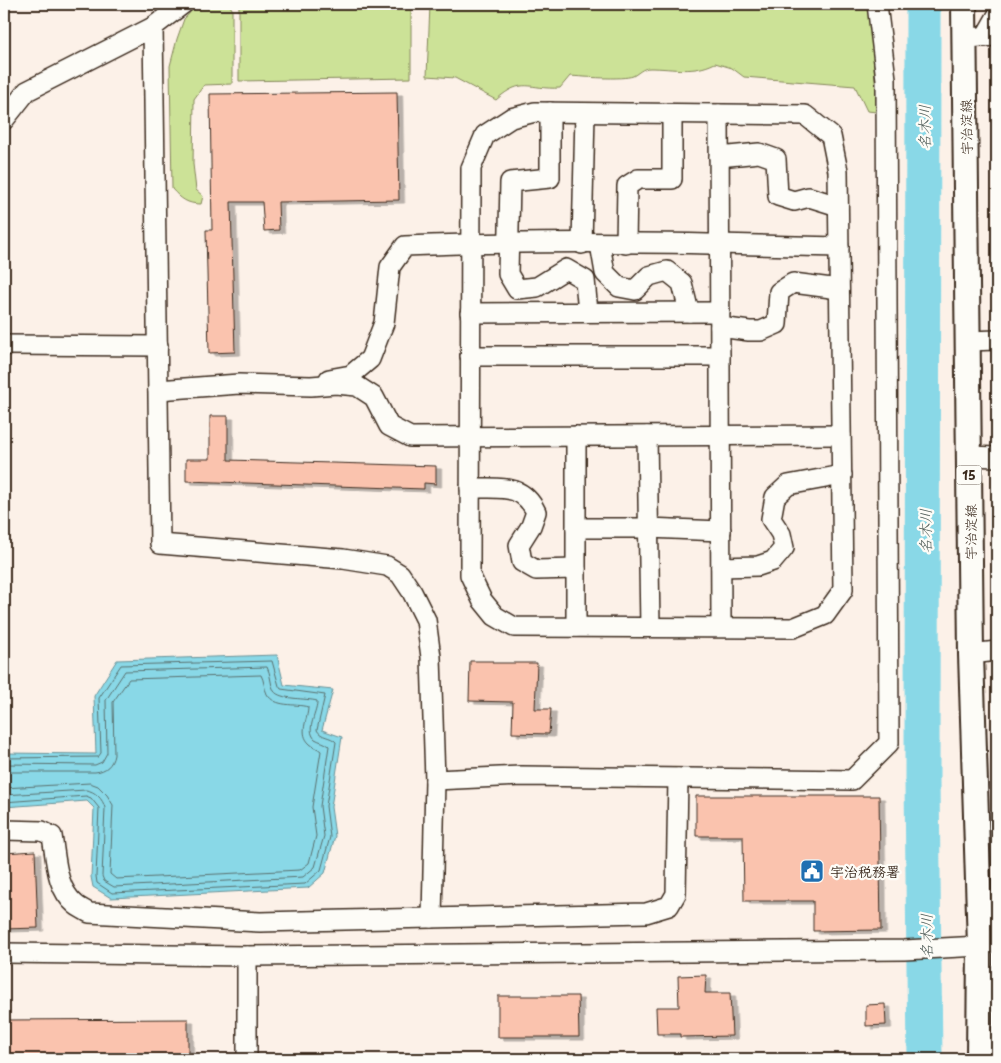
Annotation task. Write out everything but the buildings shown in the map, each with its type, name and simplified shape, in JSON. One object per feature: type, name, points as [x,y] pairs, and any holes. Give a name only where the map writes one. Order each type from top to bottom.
[{"type":"main road","name":"宇治淀線","points":[[964,4],[982,37],[968,341],[970,654],[980,946],[979,1059]]},
{"type":"street","points":[[4,120],[27,91],[153,27],[183,4]]},
{"type":"street","points":[[435,780],[521,776],[852,780],[889,742],[886,79],[877,4]]},
{"type":"street","points":[[982,37],[997,16]]},
{"type":"street","points":[[153,27],[160,544],[343,558],[387,566],[400,574],[412,592],[426,620],[431,657],[435,780],[432,918]]},
{"type":"street","points":[[535,112],[550,112],[805,115],[831,136],[838,171],[843,590],[825,616],[793,628],[514,627],[495,616],[482,600],[470,574],[471,168],[485,135],[511,118],[535,112]]},
{"type":"street","points":[[550,112],[550,178],[510,182],[508,274],[517,289],[537,287],[566,269],[585,280],[588,312]]},
{"type":"street","points":[[585,113],[591,244],[605,273],[619,287],[635,290],[649,276],[667,271],[682,283],[689,312]]},
{"type":"street","points":[[626,244],[627,186],[638,179],[672,179],[672,114]]},
{"type":"street","points":[[719,114],[721,627]]},
{"type":"street","points":[[719,157],[759,153],[776,159],[778,196],[794,201],[809,197],[838,206]]},
{"type":"street","points":[[158,390],[332,379],[351,375],[370,359],[384,323],[390,267],[405,246],[508,243],[720,244],[839,247]]},
{"type":"street","points":[[470,313],[689,312],[720,319],[749,331],[761,331],[777,324],[779,292],[793,283],[839,289]]},
{"type":"street","points":[[968,341],[997,340]]},
{"type":"street","points":[[4,345],[158,346]]},
{"type":"street","points":[[470,356],[720,356]]},
{"type":"street","points":[[239,384],[311,386],[336,384],[357,386],[374,397],[389,426],[410,437],[841,435]]},
{"type":"street","points":[[576,436],[576,627]]},
{"type":"street","points":[[646,436],[650,627]]},
{"type":"street","points":[[969,456],[997,457]]},
{"type":"street","points":[[721,567],[758,566],[774,561],[784,548],[781,534],[771,519],[775,497],[788,485],[842,475]]},
{"type":"street","points":[[470,488],[516,490],[530,500],[536,512],[531,526],[519,545],[522,562],[536,570],[576,569]]},
{"type":"street","points":[[576,528],[721,531]]},
{"type":"street","points":[[970,654],[997,651]]},
{"type":"street","points":[[4,830],[42,831],[52,836],[59,878],[66,893],[75,904],[89,913],[260,922],[646,913],[669,906],[676,894],[678,778]]},
{"type":"street","points":[[4,953],[247,956],[904,950],[980,946]]},
{"type":"street","points":[[247,956],[247,1059]]},
{"type":"green space","points":[[198,4],[229,4],[232,9],[232,84],[204,85],[194,99],[193,164],[196,190],[203,196],[201,204],[185,200],[172,189],[170,66],[184,19]]},
{"type":"green space","points":[[239,4],[411,4],[411,78],[239,81]]},
{"type":"green space","points":[[870,4],[877,112],[867,111],[855,86],[744,77],[732,68],[715,63],[683,70],[647,68],[633,76],[620,78],[570,76],[560,88],[520,86],[513,88],[496,100],[455,78],[427,76],[430,5]]},
{"type":"water","points":[[277,655],[284,685],[333,690],[322,730],[342,737],[331,807],[335,836],[325,873],[308,888],[111,898],[93,887],[91,877],[94,808],[87,801],[4,807],[4,753],[96,754],[94,696],[117,660]]},
{"type":"waterway","name":"名木川","points":[[923,4],[922,781],[925,1059]]},
{"type":"place","name":"宇治税務署","points":[[812,871]]}]
